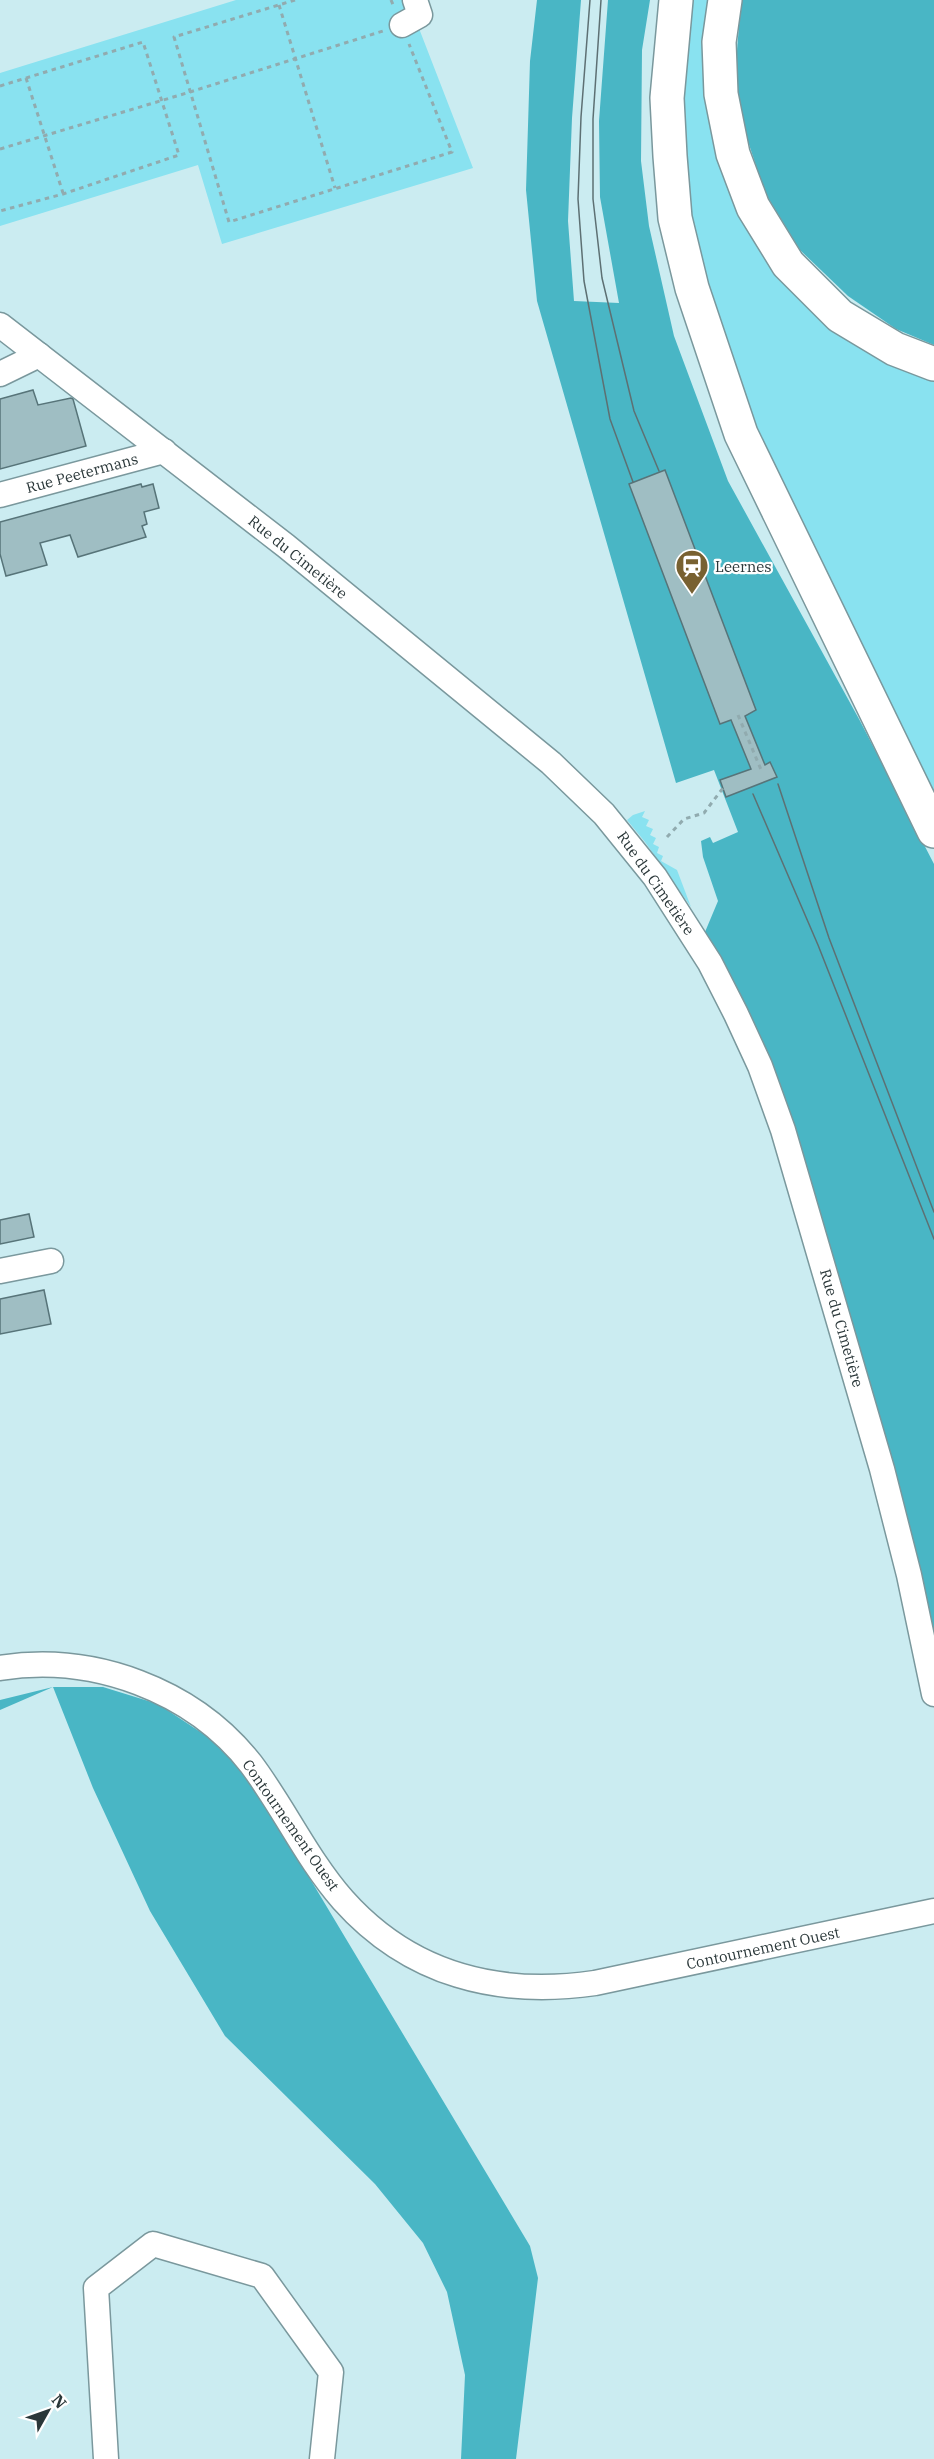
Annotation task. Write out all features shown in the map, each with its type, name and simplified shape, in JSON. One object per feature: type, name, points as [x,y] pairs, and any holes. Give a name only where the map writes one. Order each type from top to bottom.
[{"type":"highway","points":[[676,0],[667,98],[670,156],[675,218],[692,288],[741,434],[934,831]]},
{"type":"highway","points":[[725,0],[719,42],[721,94],[733,154],[753,207],[788,264],[840,316],[895,349],[934,364]]},
{"type":"street","points":[[402,25],[420,15],[415,0]]},
{"type":"street","name":"Rue du Cimetière","points":[[0,325],[362,608],[581,790],[628,841],[690,930],[736,1014],[760,1066],[783,1130],[882,1469],[909,1575],[934,1694]]},
{"type":"street","points":[[0,374],[17,368],[39,355]]},
{"type":"street","name":"Rue Peetermans","points":[[0,495],[164,451]]},
{"type":"street","points":[[0,1271],[51,1261]]},
{"type":"street","name":"Contournement Ouest","points":[[0,1668],[56,1664],[89,1668],[155,1689],[182,1703],[228,1738],[250,1764],[321,1873],[343,1900],[373,1929],[424,1962],[452,1974],[483,1982],[529,1988],[562,1988],[934,1911]]},
{"type":"street","points":[[106,2459],[96,2288],[153,2244],[262,2276],[331,2372],[322,2459]]},
{"type":"path","points":[[295,0],[174,37],[229,222],[452,152],[391,0]]},
{"type":"path","points":[[279,5],[335,188]]},
{"type":"path","points":[[0,149],[162,101],[402,25]]},
{"type":"path","points":[[0,86],[142,42],[179,155],[63,194],[0,211]]},
{"type":"path","points":[[26,78],[42,135],[63,194]]},
{"type":"path","points":[[738,715],[762,772]]},
{"type":"path","points":[[667,837],[684,819],[704,813],[723,788]]},
{"type":"shaded area","points":[[236,0],[408,0],[473,168],[222,244],[198,165],[0,226],[0,73]]},
{"type":"shaded area","points":[[537,0],[581,0],[572,118],[568,221],[574,301],[619,303],[600,197],[599,121],[608,0],[650,0],[642,50],[641,161],[649,226],[674,336],[728,481],[859,719],[934,864],[934,1654],[860,1358],[706,942],[705,932],[718,901],[703,857],[701,841],[710,837],[713,843],[738,832],[714,770],[676,783],[537,301],[526,190],[530,61]]},
{"type":"shaded area","points":[[688,0],[715,0],[711,83],[782,265],[934,373],[934,809],[761,449],[693,250],[682,174],[684,25]]},
{"type":"shaded area","points":[[741,0],[934,0],[934,345],[896,329],[848,296],[800,250],[765,193],[741,120],[735,76]]},
{"type":"shaded area","points":[[645,811],[642,817],[649,820],[646,826],[653,829],[650,835],[656,838],[653,844],[659,847],[657,853],[663,856],[661,861],[677,870],[691,907],[627,820]]},
{"type":"shaded area","points":[[53,1687],[103,1687],[158,1704],[208,1737],[250,1779],[279,1827],[530,2246],[538,2278],[516,2459],[461,2459],[465,2375],[447,2292],[423,2243],[375,2184],[225,2036],[150,1911],[93,1788]]},
{"type":"shaded area","points":[[53,1687],[0,1710],[0,1700]]},
{"type":"building","points":[[33,390],[38,405],[73,399],[86,446],[0,469],[0,399]]},
{"type":"building","name":"Leernes","points":[[665,470],[756,710],[745,716],[765,765],[770,762],[777,777],[726,797],[720,780],[751,769],[731,720],[720,724],[629,484]]},
{"type":"building","points":[[141,484],[142,487],[153,484],[159,508],[144,512],[147,524],[142,526],[146,537],[78,557],[70,535],[40,543],[47,565],[6,576],[0,554],[0,522]]},
{"type":"building","points":[[29,1214],[34,1237],[0,1244],[0,1220]]},
{"type":"building","points":[[44,1290],[51,1324],[0,1334],[0,1299]]},
{"type":"tram line","points":[[590,0],[581,117],[578,199],[584,281],[610,419],[633,482]]},
{"type":"tram line","points":[[601,0],[593,119],[593,199],[602,278],[634,411],[659,471]]},
{"type":"tram line","points":[[778,784],[829,938],[934,1212]]},
{"type":"tram line","points":[[753,794],[818,945],[934,1239]]},
{"type":"place","name":"Leernes","points":[[692,595]]}]
